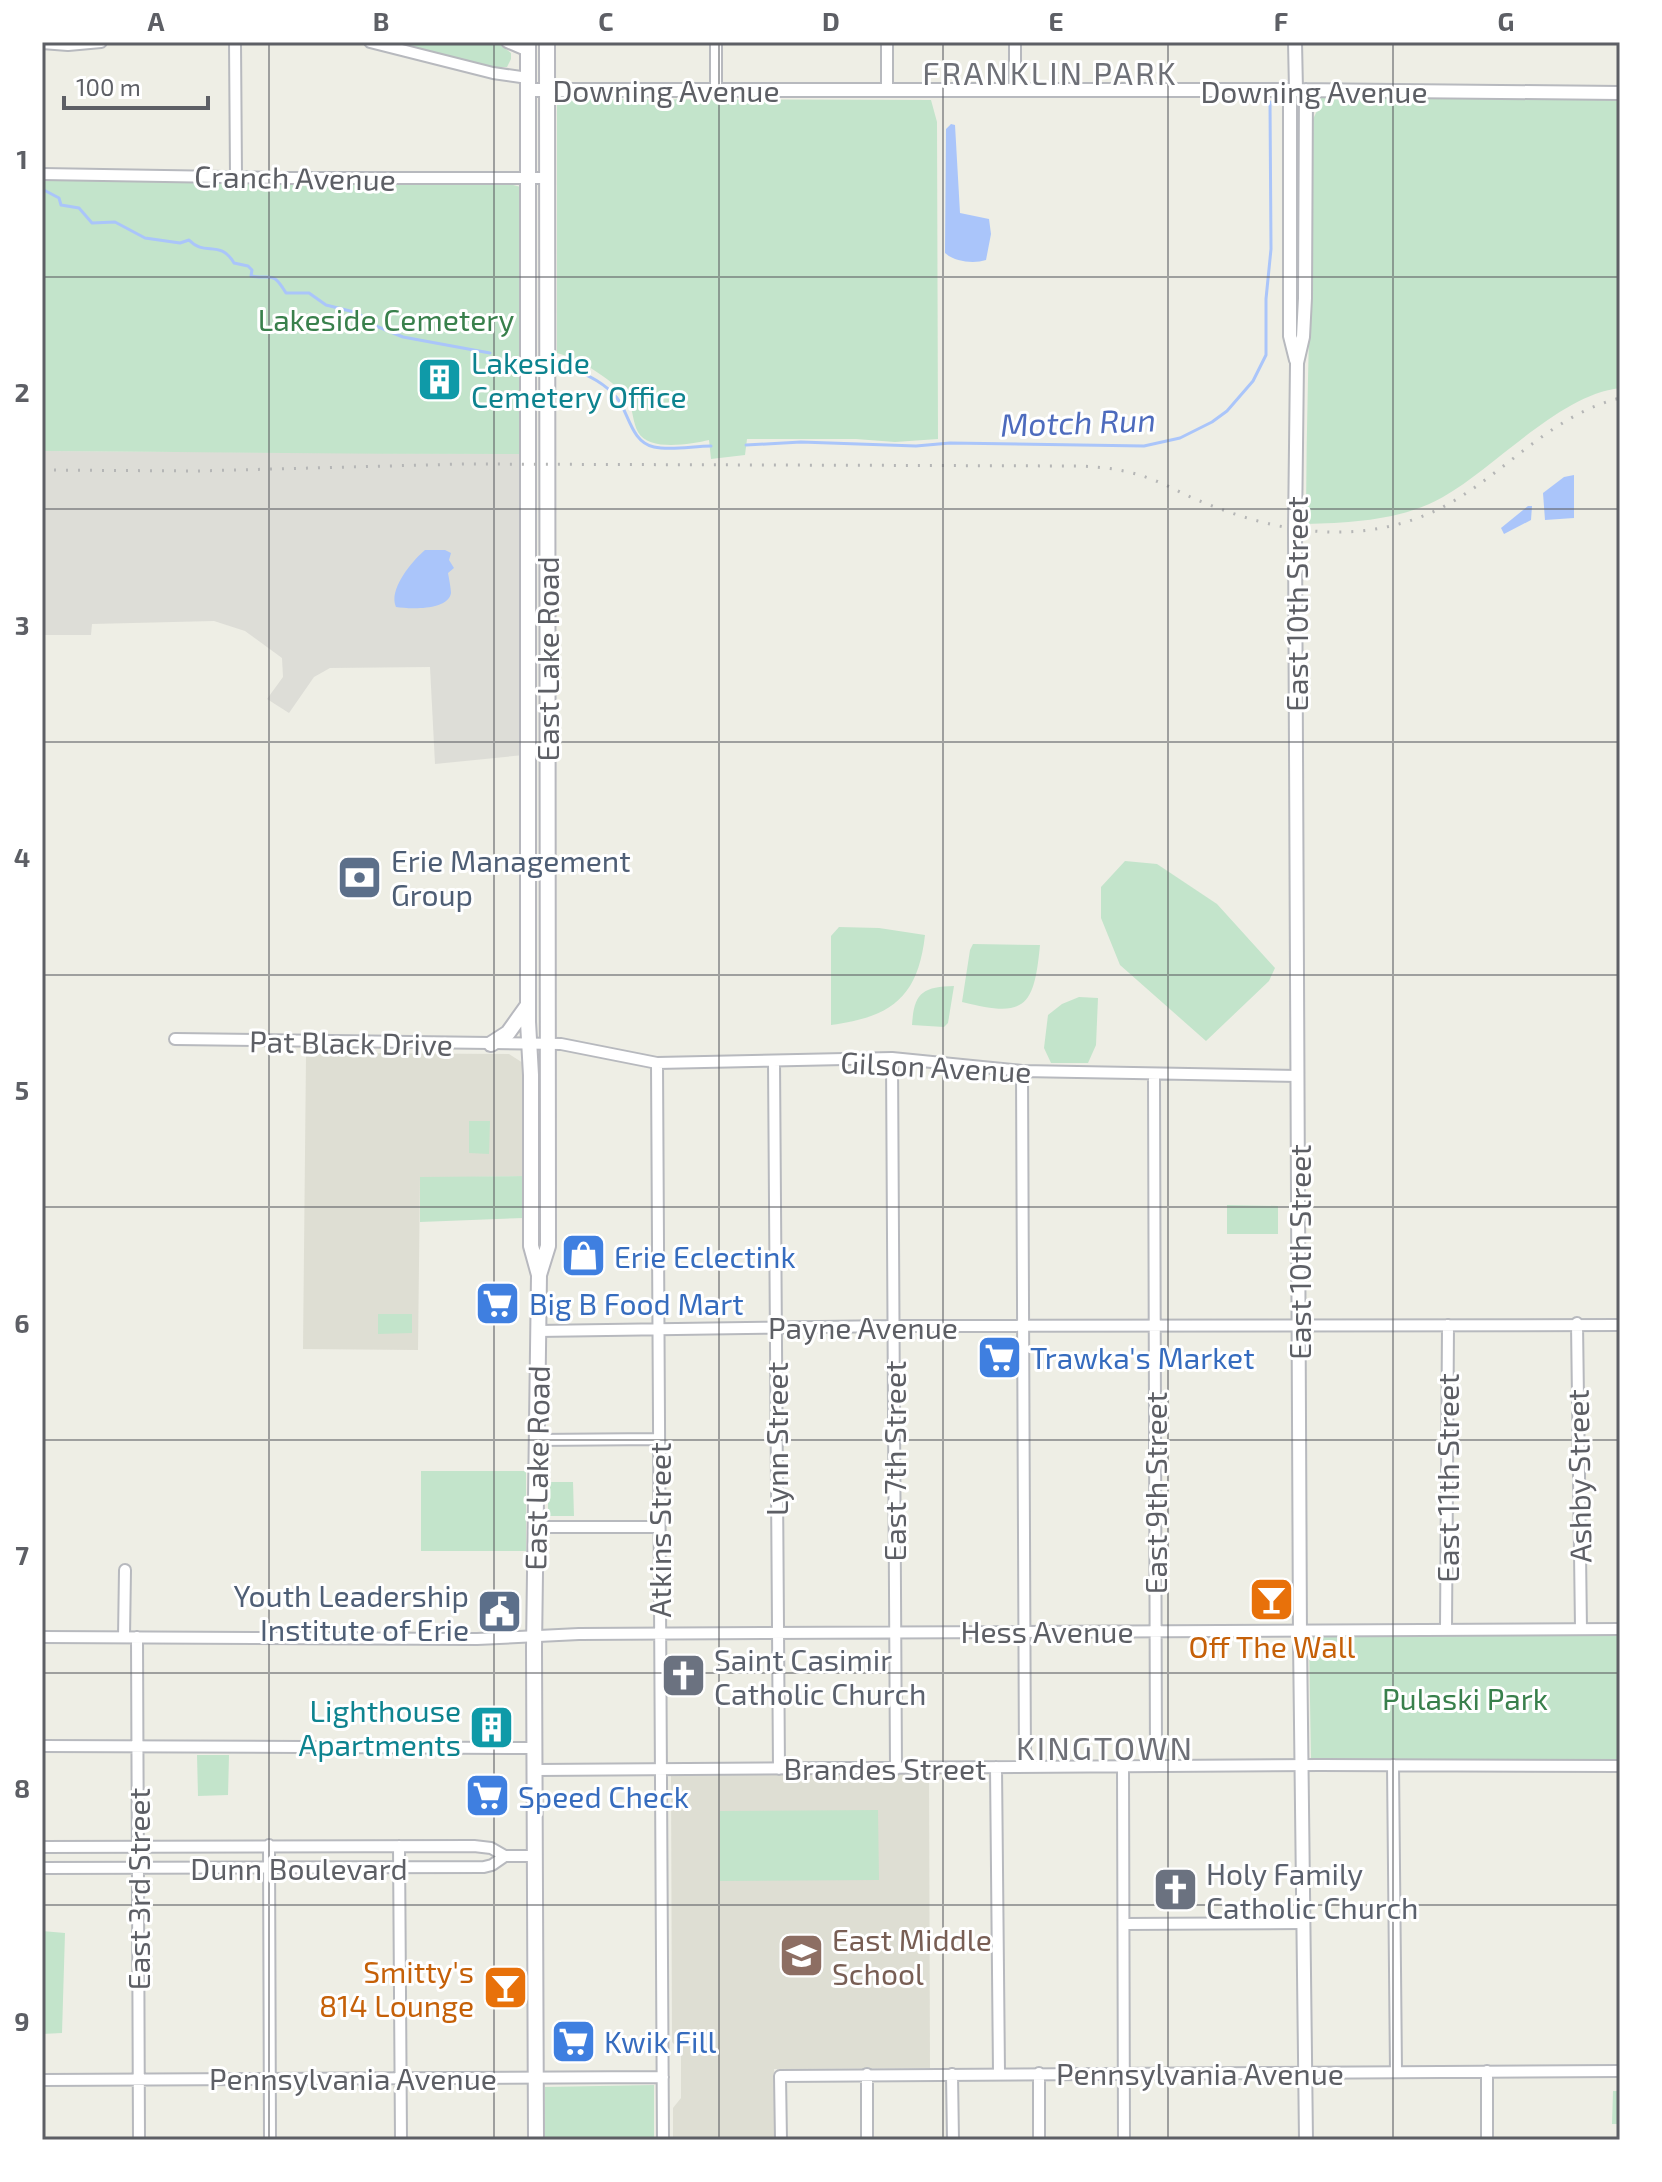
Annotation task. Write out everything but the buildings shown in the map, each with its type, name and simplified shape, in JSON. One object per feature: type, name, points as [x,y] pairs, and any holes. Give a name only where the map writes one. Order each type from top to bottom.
[{"type":"main road","name":"East Lake Road","points":[[536,2140],[535,1440],[539,1275],[548,1246],[547,42]]},
{"type":"main road","name":"East Lake Road","points":[[528,46],[528,1044],[531,1075],[531,1246],[539,1275]]},
{"type":"main road","points":[[491,1044],[508,1033],[528,1005]]},
{"type":"street","points":[[42,43],[68,45],[101,42]]},
{"type":"street","points":[[235,42],[236,177]]},
{"type":"street","points":[[370,42],[528,84]]},
{"type":"street","points":[[507,42],[528,46]]},
{"type":"street","points":[[716,42],[716,90]]},
{"type":"street","points":[[887,42],[887,91]]},
{"type":"street","points":[[1015,42],[1015,91]]},
{"type":"street","name":"East 10th Street","points":[[1295,42],[1305,298],[1303,337],[1297,363],[1298,1076],[1306,2140]]},
{"type":"street","name":"Downing Avenue","points":[[528,84],[547,90],[1620,93]]},
{"type":"street","name":"Cranch Avenue","points":[[42,174],[547,178]]},
{"type":"street","name":"Pat Black Drive","points":[[175,1039],[528,1044]]},
{"type":"street","name":"Gilson Avenue","points":[[528,1044],[580,1046],[657,1063],[892,1058],[1022,1071],[1154,1076],[1298,1076]]},
{"type":"street","name":"East 7th Street","points":[[892,1058],[896,1769]]},
{"type":"street","name":"Lynn Street","points":[[774,1061],[779,1769]]},
{"type":"street","name":"Atkins Street","points":[[657,1063],[663,2140]]},
{"type":"street","points":[[1022,1071],[1025,1767]]},
{"type":"street","name":"East 9th Street","points":[[1154,1076],[1156,1766]]},
{"type":"street","name":"Ashby Street","points":[[1577,1323],[1581,1629]]},
{"type":"street","name":"East 11th Street","points":[[1446,1630],[1448,1325]]},
{"type":"street","name":"Payne Avenue","points":[[537,1331],[893,1326],[1620,1325]]},
{"type":"street","points":[[535,1440],[659,1439]]},
{"type":"street","points":[[535,1527],[659,1527]]},
{"type":"street","points":[[124,1637],[125,1570]]},
{"type":"street","name":"Hess Avenue","points":[[42,1637],[477,1639],[660,1633],[1620,1629]]},
{"type":"street","name":"East 3rd Street","points":[[137,1637],[139,2140]]},
{"type":"street","points":[[42,1746],[535,1748]]},
{"type":"street","points":[[1393,1765],[1396,2072]]},
{"type":"street","name":"Brandes Street","points":[[535,1770],[1620,1766]]},
{"type":"street","points":[[996,1767],[999,2073]]},
{"type":"street","points":[[1123,1767],[1124,2140]]},
{"type":"street","points":[[269,1845],[270,2140]]},
{"type":"street","points":[[399,1846],[401,2140]]},
{"type":"street","name":"Dunn Boulevard","points":[[42,1847],[483,1846],[505,1856],[535,1856]]},
{"type":"street","name":"Dunn Boulevard","points":[[42,1868],[484,1867],[505,1856]]},
{"type":"street","points":[[1124,1924],[1303,1923]]},
{"type":"street","points":[[1487,2071],[1487,2140]]},
{"type":"street","name":"Pennsylvania Avenue","points":[[781,2140],[780,2076],[1620,2071]]},
{"type":"street","points":[[1039,2073],[1039,2140]]},
{"type":"street","points":[[867,2074],[867,2140]]},
{"type":"street","points":[[952,2074],[953,2140]]},
{"type":"street","name":"Pennsylvania Avenue","points":[[42,2080],[663,2077]]},
{"type":"shaded area","points":[[42,451],[522,454],[524,755],[435,764],[430,667],[330,668],[314,677],[289,713],[267,699],[283,677],[282,658],[245,631],[214,621],[92,624],[91,635],[42,635]]},
{"type":"shaded area","points":[[324,1053],[509,1054],[523,1063],[525,1176],[420,1178],[418,1350],[303,1349],[306,1056]]},
{"type":"shaded area","name":"East Middle School","points":[[929,1772],[930,2068],[774,2069],[775,2140],[673,2140],[673,2108],[681,2098],[681,2051],[672,2042],[673,1773]]},
{"type":"green space","points":[[388,42],[497,42],[511,53],[511,59],[507,67],[489,67]]},
{"type":"green space","points":[[1321,97],[1620,98],[1620,388],[1597,393],[1574,404],[1528,434],[1463,484],[1427,505],[1376,519],[1306,524],[1311,123]]},
{"type":"green space","points":[[562,99],[931,100],[937,122],[938,439],[895,442],[747,439],[745,455],[711,459],[709,440],[671,445],[643,438],[636,428],[624,394],[586,365],[557,353],[557,103]]},
{"type":"green space","name":"Lakeside Cemetery","points":[[42,179],[521,187],[522,454],[42,451]]},
{"type":"green space","points":[[1125,861],[1157,864],[1217,904],[1275,968],[1269,981],[1206,1041],[1120,965],[1101,918],[1101,887]]},
{"type":"green space","points":[[839,927],[879,928],[925,935],[916,975],[898,1001],[870,1016],[831,1025],[831,936]]},
{"type":"green space","points":[[973,944],[1040,945],[1034,983],[1022,1003],[1013,1008],[1000,1009],[962,1002]]},
{"type":"green space","points":[[954,986],[948,1023],[944,1027],[912,1025],[915,1006],[922,994],[934,988]]},
{"type":"green space","points":[[1079,997],[1098,998],[1096,1045],[1088,1063],[1051,1063],[1044,1048],[1048,1015],[1062,1004]]},
{"type":"green space","points":[[469,1121],[490,1121],[489,1154],[469,1153]]},
{"type":"green space","points":[[525,1176],[524,1218],[420,1222],[420,1177]]},
{"type":"green space","points":[[1227,1205],[1278,1206],[1278,1234],[1227,1234]]},
{"type":"green space","points":[[378,1314],[412,1314],[412,1333],[378,1334]]},
{"type":"green space","points":[[421,1471],[526,1471],[526,1551],[421,1551]]},
{"type":"green space","points":[[548,1482],[573,1482],[574,1516],[548,1516]]},
{"type":"green space","name":"Pulaski Park","points":[[1620,1634],[1620,1760],[1311,1759],[1309,1642],[1315,1635]]},
{"type":"green space","points":[[197,1755],[229,1755],[228,1795],[198,1796]]},
{"type":"green space","points":[[878,1810],[879,1880],[720,1881],[720,1811]]},
{"type":"green space","points":[[42,1931],[65,1933],[62,2033],[42,2034]]},
{"type":"green space","points":[[654,2085],[654,2140],[545,2140],[545,2087]]},
{"type":"green space","points":[[1613,2091],[1620,2091],[1620,2124],[1612,2124]]},
{"type":"water","points":[[951,124],[955,125],[960,213],[989,219],[991,234],[986,260],[970,262],[945,253],[946,129]]},
{"type":"water","points":[[1574,475],[1574,518],[1545,520],[1543,493],[1564,477]]},
{"type":"water","points":[[1532,506],[1531,520],[1504,534],[1501,528]]},
{"type":"water","points":[[425,550],[451,553],[449,560],[454,568],[448,573],[451,593],[448,599],[427,608],[396,607],[394,600],[398,584]]},
{"type":"waterway","name":"Motch Run","points":[[746,445],[801,442],[916,446],[950,443],[1144,446],[1180,438],[1212,422],[1227,411],[1253,381],[1266,355],[1266,299],[1271,249],[1270,102]]},
{"type":"waterway","name":"Motch Run","points":[[42,189],[59,198],[61,205],[79,208],[92,223],[115,222],[145,238],[180,243],[189,240],[195,245],[218,250],[234,263],[248,266],[252,270],[251,276],[272,277],[286,293],[309,293],[326,305],[358,313],[371,324],[403,337],[490,353]]},
{"type":"waterway","name":"Motch Run","points":[[570,367],[612,393],[635,433],[646,444],[668,449],[711,446]]},
{"type":"railway","points":[[42,470],[196,471],[464,464],[1088,466],[1146,477],[1199,501],[1257,521],[1310,531],[1364,531],[1418,518],[1445,506],[1565,421],[1620,398]]},
{"type":"place","name":"Lakeside Cemetery Office","points":[[440,379]]},
{"type":"place","name":"Erie Management Group","points":[[360,877]]},
{"type":"place","name":"Erie Eclectink","points":[[583,1256]]},
{"type":"place","name":"Big B Food Mart","points":[[498,1303]]},
{"type":"place","name":"Trawka's Market","points":[[999,1357]]},
{"type":"place","name":"Off The Wall","points":[[1272,1600]]},
{"type":"place","name":"Youth Leadership Institute of Erie","points":[[500,1612]]},
{"type":"place","name":"Saint Casimir Catholic Church","points":[[683,1676]]},
{"type":"place","name":"Lighthouse Apartments","points":[[492,1727]]},
{"type":"place","name":"Speed Check","points":[[487,1796]]},
{"type":"place","name":"Holy Family Catholic Church","points":[[1175,1890]]},
{"type":"place","name":"East Middle School","points":[[801,1956]]},
{"type":"place","name":"Smitty's 814 Lounge","points":[[505,1988]]},
{"type":"place","name":"Kwik Fill","points":[[573,2041]]},
{"type":"district","name":"FRANKLIN PARK","points":[[1050,72]]},
{"type":"district","name":"KINGTOWN","points":[[1105,1747]]}]
